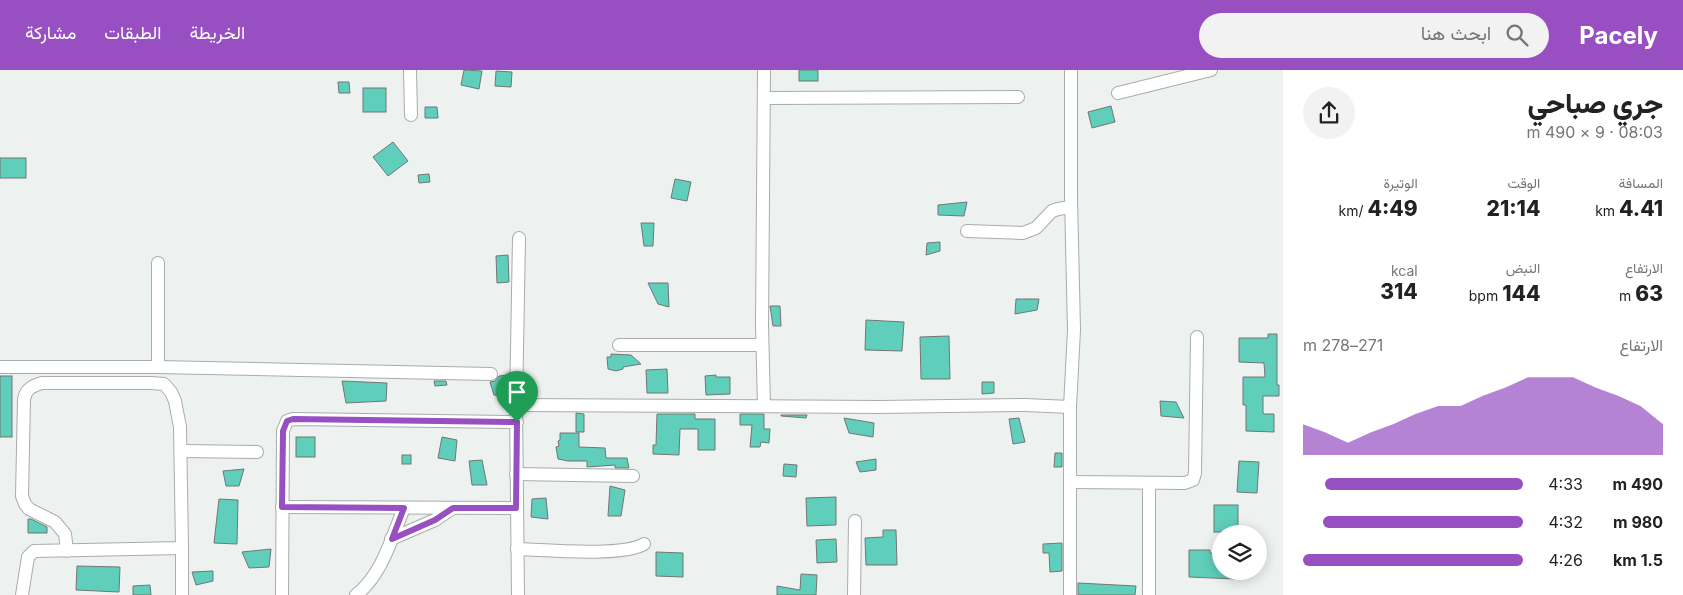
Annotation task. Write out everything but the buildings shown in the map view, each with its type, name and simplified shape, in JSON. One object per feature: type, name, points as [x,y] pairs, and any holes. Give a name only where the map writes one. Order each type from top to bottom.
[{"type":"street","points":[[410,70],[411,115]]},
{"type":"street","points":[[764,70],[762,345],[764,406]]},
{"type":"street","points":[[1070,595],[1070,408],[1074,330],[1071,70]]},
{"type":"street","points":[[1118,93],[1211,70]]},
{"type":"street","points":[[764,98],[1018,97]]},
{"type":"street","points":[[967,230],[1023,232],[1036,228],[1052,211],[1058,208],[1072,207]]},
{"type":"street","points":[[518,595],[516,405],[519,238]]},
{"type":"street","points":[[158,262],[158,367]]},
{"type":"street","points":[[1070,482],[1186,483],[1193,480],[1195,473],[1197,337]]},
{"type":"street","points":[[619,345],[762,345]]},
{"type":"street","points":[[0,367],[158,367],[491,374]]},
{"type":"street","points":[[67,551],[65,534],[55,522],[30,509],[25,504],[22,496],[24,400],[28,389],[42,383],[164,384],[172,392],[180,427],[182,451],[182,595]]},
{"type":"street","points":[[516,405],[1025,405],[1070,408]]},
{"type":"street","points":[[282,595],[283,431],[287,421],[293,419],[517,422]]},
{"type":"street","points":[[182,451],[257,452]]},
{"type":"street","points":[[516,474],[633,476]]},
{"type":"street","points":[[1149,483],[1149,595]]},
{"type":"street","points":[[282,507],[516,508]]},
{"type":"street","points":[[356,595],[364,589],[379,567],[404,508]]},
{"type":"street","points":[[392,539],[435,520],[453,508]]},
{"type":"street","points":[[854,595],[855,521]]},
{"type":"street","points":[[517,549],[609,552],[637,549],[644,544]]},
{"type":"street","points":[[22,595],[28,558],[34,551],[182,548]]},
{"type":"route","points":[[293,419],[517,422],[516,508],[453,508],[418,529],[392,539],[404,508],[282,507],[283,431],[287,421],[293,419]]}]
